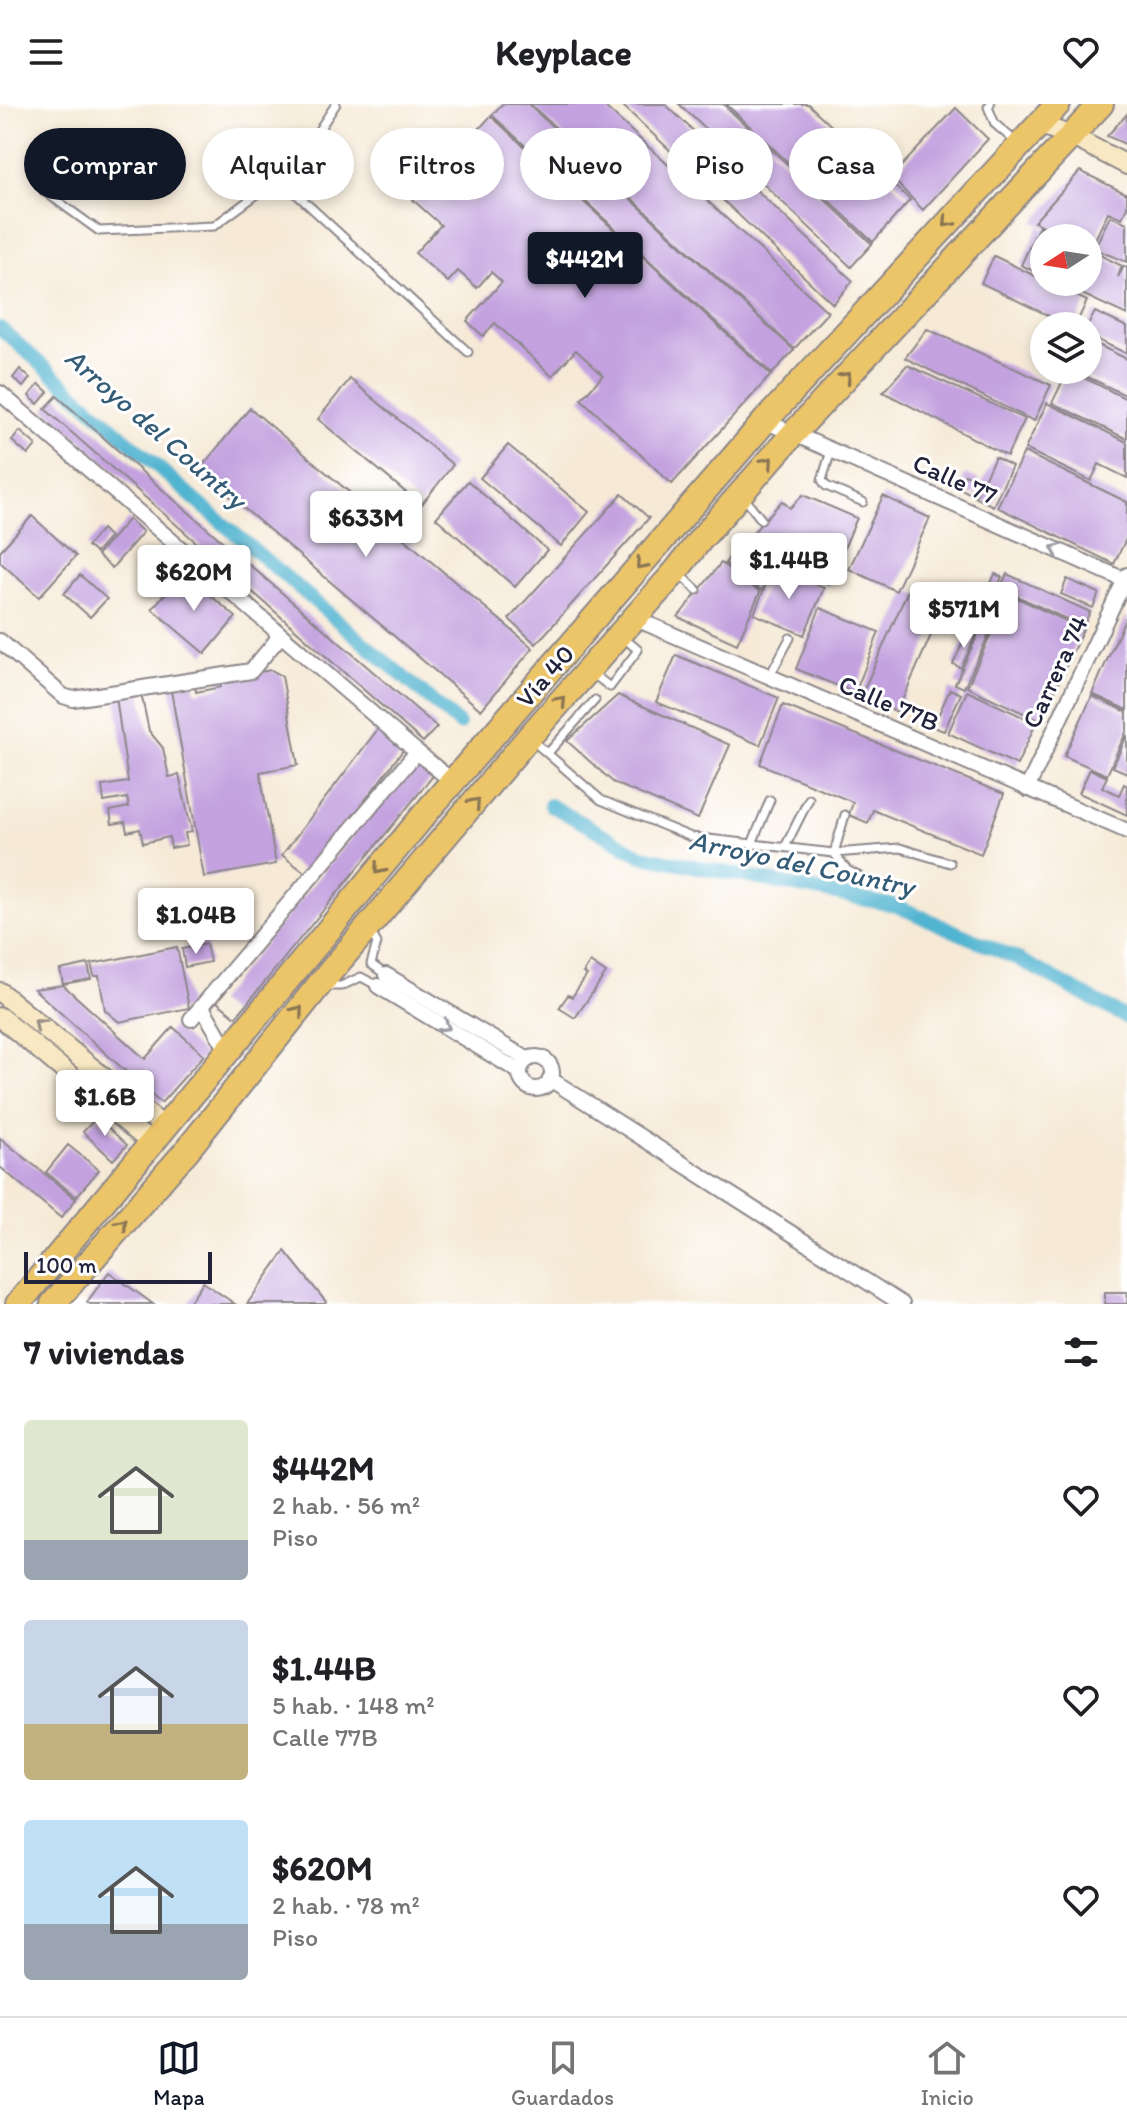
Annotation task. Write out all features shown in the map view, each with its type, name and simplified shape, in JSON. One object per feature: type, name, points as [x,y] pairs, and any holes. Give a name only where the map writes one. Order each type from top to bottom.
[{"type":"highway","name":"Vía 40","points":[[37,1301],[223,1044],[429,809],[448,778],[765,421],[1058,104]]},
{"type":"highway","name":"Vía 40","points":[[37,1301],[188,1149],[319,985],[700,540],[793,434],[1101,104]]},
{"type":"highway","points":[[678,521],[700,540]]},
{"type":"highway","points":[[429,809],[452,829]]},
{"type":"highway","points":[[223,1044],[249,1071]]},
{"type":"main road","points":[[1039,124],[1071,136],[1127,165]]},
{"type":"main road","points":[[0,992],[157,1135]]},
{"type":"main road","points":[[0,1017],[157,1135]]},
{"type":"street","points":[[0,393],[448,778]]},
{"type":"street","name":"Calle 77","points":[[765,421],[1126,578]]},
{"type":"street","name":"Carrera 74","points":[[1027,789],[1126,578]]},
{"type":"street","name":"Calle 77B","points":[[626,626],[769,677],[1127,831]]},
{"type":"street","points":[[0,641],[63,696],[73,699],[251,671],[277,640],[277,632]]},
{"type":"street","points":[[191,1019],[417,752]]},
{"type":"street","points":[[382,980],[524,1066]]},
{"type":"street","points":[[202,1007],[223,1044]]},
{"type":"street","points":[[537,1057],[546,1061],[551,1069],[550,1079],[544,1086],[535,1089],[526,1085],[524,1066],[537,1057]]},
{"type":"street","points":[[550,1079],[902,1304]]},
{"type":"lane","points":[[320,128],[336,104]]},
{"type":"lane","points":[[990,104],[988,107],[995,124],[1020,145]]},
{"type":"lane","points":[[56,200],[99,231],[214,226],[249,200]]},
{"type":"lane","points":[[303,200],[468,352]]},
{"type":"lane","points":[[831,451],[822,480],[826,486],[863,502]]},
{"type":"lane","points":[[741,494],[761,519]]},
{"type":"lane","points":[[676,571],[697,590]]},
{"type":"lane","points":[[769,677],[790,638]]},
{"type":"lane","points":[[548,753],[595,700]]},
{"type":"lane","points":[[529,737],[601,800],[691,837],[834,853],[900,848],[950,863]]},
{"type":"lane","points":[[785,847],[809,799]]},
{"type":"lane","points":[[752,844],[770,800]]},
{"type":"lane","points":[[834,853],[845,815]]},
{"type":"lane","points":[[834,853],[847,870],[866,880]]},
{"type":"lane","points":[[319,985],[341,986],[361,977],[371,964],[377,943],[368,928]]},
{"type":"lane","points":[[371,964],[382,980]]},
{"type":"lane","points":[[361,977],[382,980]]},
{"type":"building","points":[[502,104],[528,104],[554,128],[520,128],[520,141],[492,115]]},
{"type":"building","points":[[530,104],[602,104],[628,128],[556,128]]},
{"type":"building","points":[[621,104],[665,104],[690,128],[667,128],[667,147],[651,132],[651,128],[646,128]]},
{"type":"building","points":[[679,104],[723,104],[749,128],[704,128]]},
{"type":"building","points":[[726,104],[808,104],[834,128],[789,128],[789,163],[773,148],[773,128],[752,128]]},
{"type":"building","points":[[956,108],[988,139],[923,210],[903,189],[903,164]]},
{"type":"building","points":[[1127,114],[1127,145],[1107,136]]},
{"type":"building","points":[[491,116],[504,128],[480,128]]},
{"type":"building","points":[[504,128],[520,143],[520,200],[582,200],[771,375],[672,484],[581,399],[603,375],[576,350],[552,376],[495,323],[483,336],[467,321],[502,282],[491,272],[477,288],[458,271],[448,282],[415,253],[441,225],[413,200],[504,200]]},
{"type":"building","points":[[651,149],[667,164],[667,200],[706,200],[828,312],[794,349],[633,200],[651,200]]},
{"type":"building","points":[[773,151],[789,166],[789,200],[825,200],[872,244],[851,267],[773,193]]},
{"type":"building","points":[[1080,171],[1127,194],[1127,207],[1122,218],[1108,212],[1102,225],[1034,222]]},
{"type":"building","points":[[903,193],[910,200],[873,242],[828,200],[903,200]]},
{"type":"building","points":[[584,200],[632,200],[794,350],[772,374]]},
{"type":"building","points":[[723,200],[767,200],[853,281],[833,304]]},
{"type":"building","points":[[1110,216],[1127,223],[1127,262],[1102,252],[1102,232]]},
{"type":"building","points":[[1030,246],[1030,269],[1021,265]]},
{"type":"building","points":[[994,256],[1030,273],[1030,296],[1077,296],[1087,301],[1082,312],[1041,312],[981,283]]},
{"type":"building","points":[[1102,256],[1122,266],[1118,277],[1124,266],[1127,268],[1127,315],[1086,296],[1102,296]]},
{"type":"building","points":[[1102,315],[1127,327],[1127,354],[1102,342]]},
{"type":"building","points":[[927,329],[1030,376],[1030,384],[1051,385],[1034,421],[905,358]]},
{"type":"building","points":[[1102,347],[1127,359],[1127,396],[1102,384]]},
{"type":"building","points":[[907,365],[1025,419],[1007,456],[883,392]]},
{"type":"building","points":[[20,369],[30,378],[23,387],[13,378]]},
{"type":"building","points":[[350,379],[453,465],[421,505],[318,419]]},
{"type":"building","points":[[39,384],[48,392],[38,404],[29,396]]},
{"type":"building","points":[[1061,384],[1096,384],[1127,399],[1127,439],[1052,403]]},
{"type":"building","points":[[57,396],[437,727],[423,742],[45,409]]},
{"type":"building","points":[[1047,403],[1127,442],[1127,478],[1099,464],[1091,481],[1025,449]]},
{"type":"building","points":[[250,408],[533,648],[481,710],[199,470]]},
{"type":"building","points":[[20,431],[36,445],[28,455],[12,441]]},
{"type":"building","points":[[508,445],[589,512],[561,546],[480,478]]},
{"type":"building","points":[[1024,452],[1127,502],[1127,537],[1114,564],[997,507]]},
{"type":"building","points":[[995,457],[1012,466],[993,506],[975,497]]},
{"type":"building","points":[[965,474],[980,480],[973,495],[959,488]]},
{"type":"building","points":[[468,481],[547,550],[515,587],[436,518]]},
{"type":"building","points":[[622,494],[649,518],[536,644],[509,619]]},
{"type":"building","points":[[803,495],[857,518],[829,584],[776,561],[747,539],[782,501],[790,508]]},
{"type":"building","points":[[883,496],[930,518],[896,591],[849,569]]},
{"type":"building","points":[[32,516],[76,556],[39,597],[0,562],[0,551]]},
{"type":"building","points":[[129,519],[143,532],[112,568],[97,555]]},
{"type":"building","points":[[102,529],[110,537],[96,553],[87,546]]},
{"type":"building","points":[[744,539],[774,562],[762,591],[725,563]]},
{"type":"building","points":[[721,563],[760,592],[737,644],[678,617]]},
{"type":"building","points":[[773,567],[824,588],[804,635],[754,614]]},
{"type":"building","points":[[183,572],[236,617],[205,654],[152,609]]},
{"type":"building","points":[[995,574],[1002,577],[989,605],[982,602]]},
{"type":"building","points":[[1007,574],[1090,612],[1083,627],[1000,588]]},
{"type":"building","points":[[80,575],[107,599],[90,617],[64,594]]},
{"type":"building","points":[[1067,579],[1099,593],[1093,608],[1061,594]]},
{"type":"building","points":[[908,590],[944,606],[897,712],[861,696]]},
{"type":"building","points":[[1009,594],[1083,629],[1041,721],[967,687]]},
{"type":"building","points":[[996,595],[1005,599],[964,688],[955,684]]},
{"type":"building","points":[[820,608],[879,632],[855,693],[796,669]]},
{"type":"building","points":[[1127,615],[1127,710],[1092,694]]},
{"type":"building","points":[[968,631],[976,635],[961,668],[953,664]]},
{"type":"building","points":[[676,655],[779,698],[760,745],[656,702]]},
{"type":"building","points":[[271,670],[282,676],[298,765],[260,772],[276,864],[204,877],[170,685],[194,681],[196,692],[221,687],[219,679]]},
{"type":"building","points":[[950,689],[961,694],[944,731],[933,727]]},
{"type":"building","points":[[967,691],[1036,723],[1017,765],[948,733]]},
{"type":"building","points":[[141,693],[149,731],[163,748],[169,777],[179,775],[192,832],[185,833],[187,845],[171,848],[169,837],[143,843],[140,829],[127,832],[125,822],[112,824],[110,811],[129,807],[127,798],[104,802],[102,786],[128,782],[116,697]]},
{"type":"building","points":[[618,695],[730,745],[698,819],[614,783],[567,741]]},
{"type":"building","points":[[1092,696],[1127,712],[1127,730],[1107,775],[1064,756]]},
{"type":"building","points":[[783,705],[1004,794],[981,854],[873,810],[868,823],[849,815],[853,802],[760,764]]},
{"type":"building","points":[[381,725],[407,745],[308,875],[282,855]]},
{"type":"building","points":[[1127,735],[1127,773],[1113,767]]},
{"type":"building","points":[[414,760],[433,776],[236,1017],[217,1002]]},
{"type":"building","points":[[1090,769],[1107,777],[1102,787],[1119,795],[1124,784],[1127,786],[1127,815],[1079,793]]},
{"type":"building","points":[[206,944],[210,962],[185,967],[182,949]]},
{"type":"building","points":[[177,947],[189,1008],[119,1022],[105,1010],[99,976],[94,976],[91,964]]},
{"type":"building","points":[[590,962],[606,973],[575,1018],[559,1008],[568,995],[572,997],[587,975],[583,973]]},
{"type":"building","points":[[88,964],[91,979],[63,984],[60,970]]},
{"type":"building","points":[[63,985],[145,1059],[173,1027],[204,1055],[161,1103],[34,989]]},
{"type":"building","points":[[97,1117],[127,1145],[113,1160],[83,1132]]},
{"type":"building","points":[[0,1138],[76,1199],[61,1218],[0,1167]]},
{"type":"building","points":[[68,1145],[99,1170],[76,1197],[46,1172]]},
{"type":"building","points":[[285,1251],[326,1302],[325,1304],[247,1304]]},
{"type":"building","points":[[109,1272],[153,1304],[87,1302]]},
{"type":"building","points":[[203,1282],[235,1304],[188,1304]]},
{"type":"building","points":[[1105,1292],[1127,1292],[1127,1304],[1105,1304]]},
{"type":"waterway","name":"Arroyo del Country","points":[[0,328],[193,498],[459,724]]},
{"type":"waterway","name":"Arroyo del Country","points":[[550,805],[642,856],[897,906],[1018,959],[1127,1018]]}]
